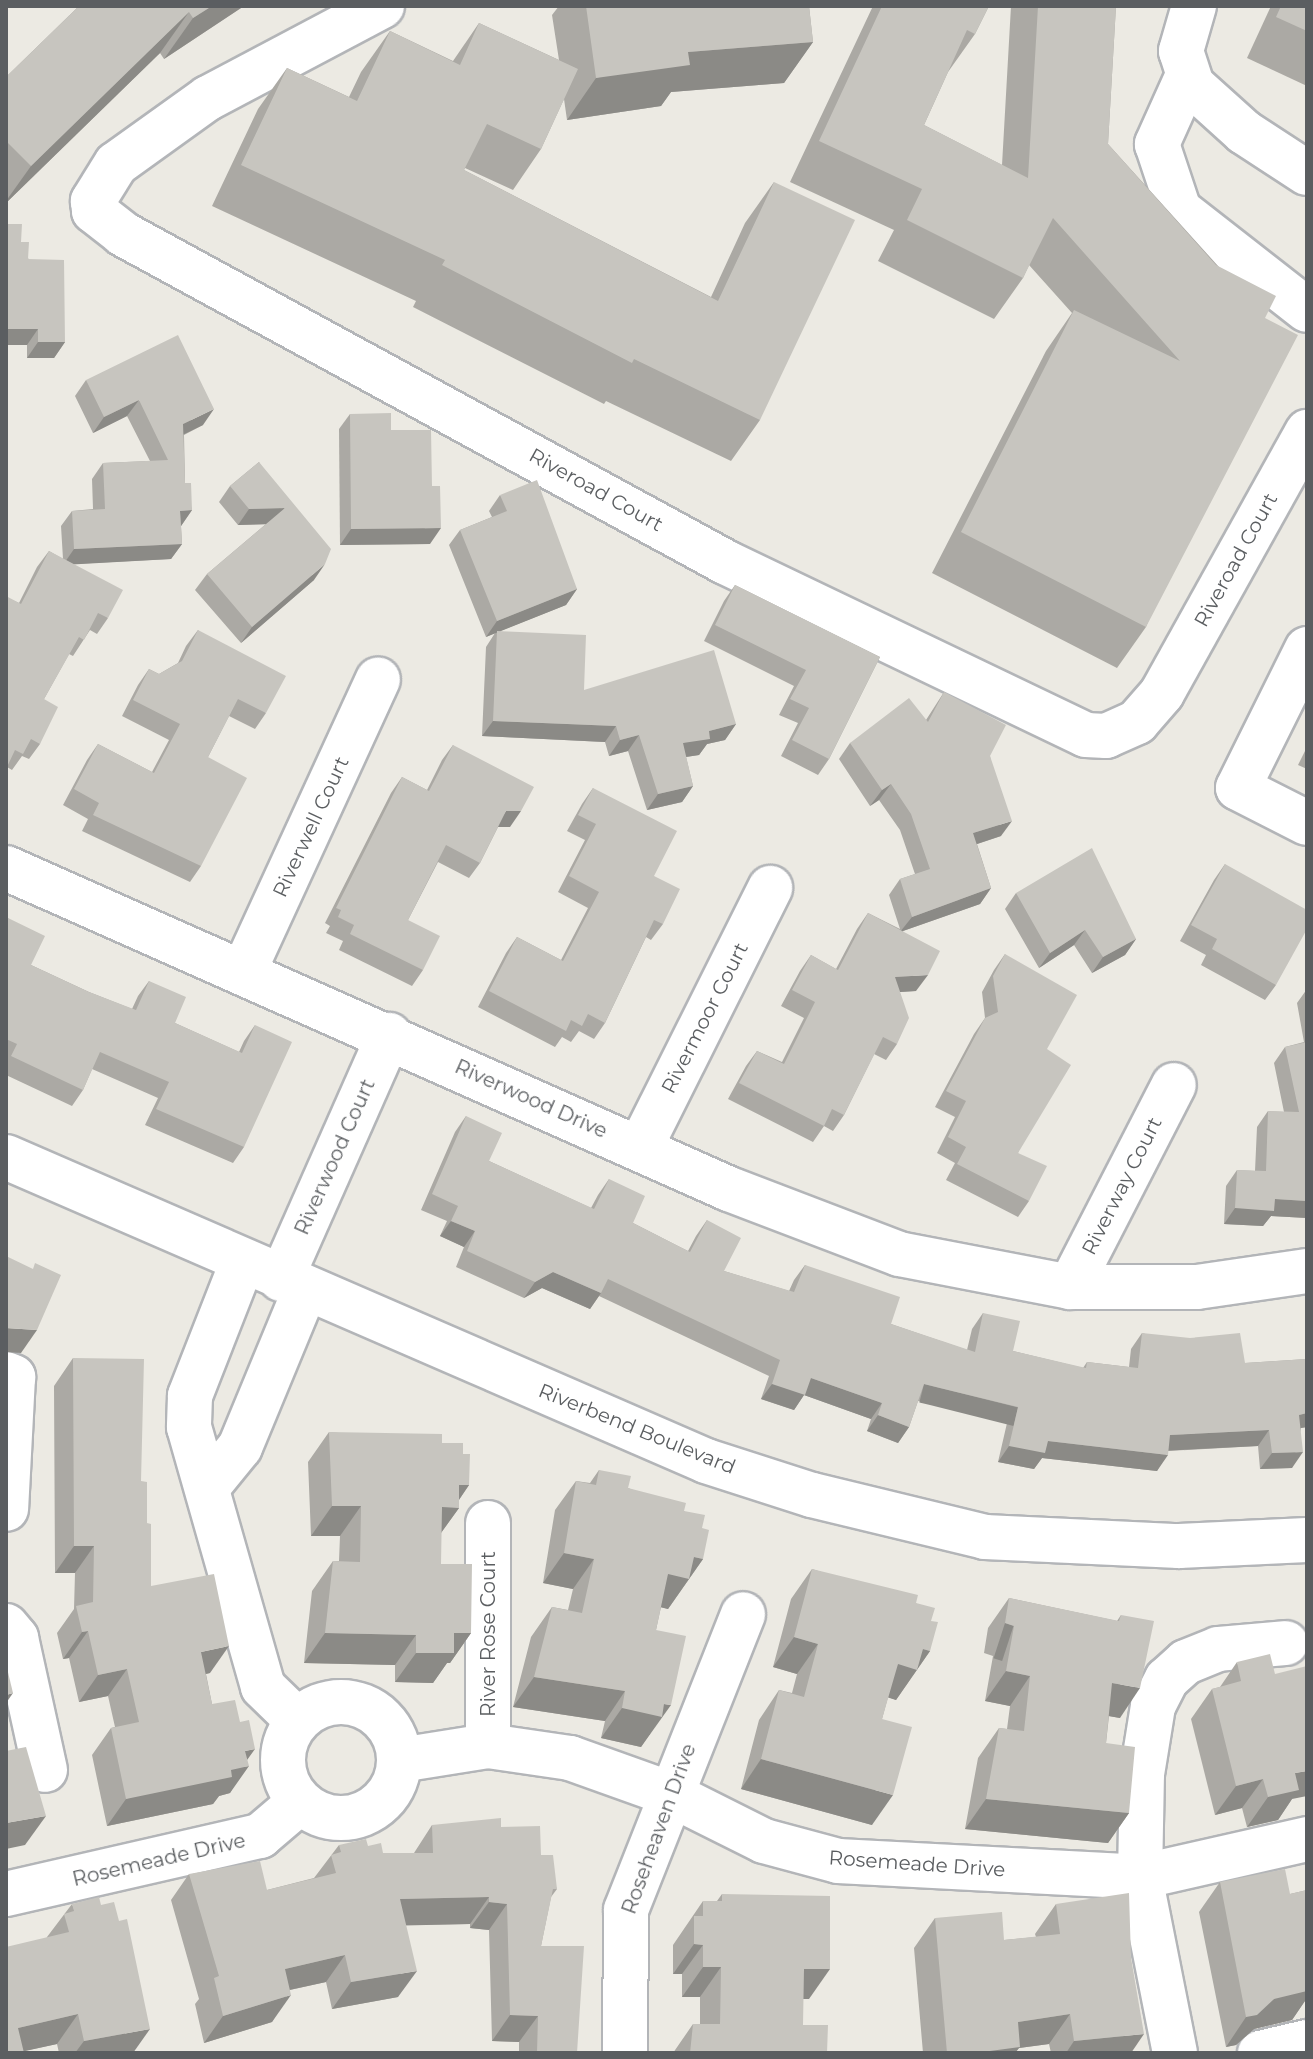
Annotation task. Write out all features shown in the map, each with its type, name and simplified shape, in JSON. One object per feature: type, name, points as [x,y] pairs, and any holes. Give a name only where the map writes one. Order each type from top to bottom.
[{"type":"street","name":"Riveroad Court","points":[[382,6],[208,98],[116,164],[93,201],[94,211],[123,234],[725,562],[1086,735],[1106,736],[1137,722],[1162,693],[1307,432]]},
{"type":"street","points":[[1194,6],[1181,51],[1188,75],[1244,132],[1307,173]]},
{"type":"street","points":[[1188,75],[1157,144],[1179,210],[1307,310]]},
{"type":"street","points":[[1307,649],[1238,788],[1307,823]]},
{"type":"street","name":"Riverwell Court","points":[[243,973],[378,680]]},
{"type":"street","name":"Riverwood Drive","points":[[6,868],[640,1148],[899,1254],[1070,1287]]},
{"type":"street","name":"Rivermoor Court","points":[[640,1148],[770,888]]},
{"type":"street","name":"Riverwood Court","points":[[276,1277],[389,1035]]},
{"type":"street","name":"Riverway Court","points":[[1070,1287],[1174,1085]]},
{"type":"street","name":"Riverbend Boulevard","points":[[6,1157],[276,1277],[706,1461],[826,1499],[985,1537],[1179,1546],[1307,1540]]},
{"type":"street","points":[[1070,1287],[1197,1287],[1307,1271]]},
{"type":"street","points":[[276,1277],[202,1361],[190,1396],[189,1427],[209,1485],[223,1556],[263,1687],[297,1720]]},
{"type":"street","points":[[209,1485],[240,1447],[264,1388],[276,1277]]},
{"type":"street","points":[[202,1361],[264,1388]]},
{"type":"street","points":[[6,1374],[13,1377],[6,1509]]},
{"type":"street","name":"River Rose Court","points":[[488,1523],[488,1746]]},
{"type":"street","name":"Roseheaven Drive","points":[[625,2053],[626,1910],[668,1793],[743,1614]]},
{"type":"street","points":[[6,1626],[16,1638],[45,1770]]},
{"type":"street","points":[[1175,2053],[1140,1877],[1142,1774],[1153,1706],[1167,1679],[1186,1662],[1218,1649],[1286,1643]]},
{"type":"street","points":[[334,1701],[363,1705],[394,1733],[400,1760],[393,1787],[369,1812],[334,1819],[300,1802],[290,1791],[282,1759],[285,1739],[297,1720],[334,1701]]},
{"type":"street","name":"Rosemeade Drive","points":[[400,1760],[488,1746],[570,1758],[668,1793],[764,1841],[838,1861],[1140,1877],[1307,1839]]},
{"type":"street","name":"Rosemeade Drive","points":[[6,1894],[260,1836],[300,1802]]},
{"type":"street","points":[[1260,2053],[1307,2042]]},
{"type":"building","points":[[79,6],[212,6],[193,18],[189,12],[31,166],[6,141],[6,77]]},
{"type":"building","points":[[586,6],[809,6],[813,42],[688,52],[690,65],[596,78]]},
{"type":"building","points":[[882,6],[989,6],[975,34],[967,30],[924,125],[1028,178],[1038,6],[1116,6],[1108,144],[1216,265],[1276,296],[1265,318],[1298,335],[1146,627],[961,532],[1074,310],[1180,361],[1053,218],[1023,278],[907,220],[922,189],[819,141]]},
{"type":"building","points":[[1281,6],[1307,6],[1307,31],[1276,17]]},
{"type":"building","points":[[479,23],[578,69],[541,149],[487,124],[464,170],[718,301],[774,182],[855,220],[760,420],[634,359],[632,363],[442,265],[445,260],[241,165],[287,68],[357,101],[390,31],[460,65]]},
{"type":"building","points":[[6,224],[22,224],[21,242],[29,242],[28,259],[64,260],[65,342],[38,342],[38,329],[6,329]]},
{"type":"building","points":[[178,335],[214,409],[183,424],[185,483],[191,483],[192,510],[180,511],[182,544],[74,549],[72,511],[105,509],[103,463],[168,460],[139,400],[104,417],[86,380]]},
{"type":"building","points":[[391,413],[391,430],[431,430],[432,486],[440,486],[441,528],[351,529],[350,414]]},
{"type":"building","points":[[259,462],[331,549],[325,564],[252,627],[207,574],[285,508],[249,509],[230,486]]},
{"type":"building","points":[[537,480],[577,589],[497,621],[460,530],[507,511],[500,495]]},
{"type":"building","points":[[49,551],[123,590],[108,618],[98,613],[84,640],[79,637],[44,699],[58,707],[40,744],[31,739],[23,754],[15,750],[7,767],[6,596],[21,604]]},
{"type":"building","points":[[735,585],[880,657],[829,759],[792,740],[809,708],[790,699],[806,670],[715,625]]},
{"type":"building","points":[[198,630],[286,676],[266,713],[238,699],[208,757],[247,778],[201,866],[93,815],[99,803],[74,789],[98,744],[154,773],[180,724],[133,700],[149,669],[159,674],[182,661]]},
{"type":"building","points":[[497,631],[586,635],[584,690],[714,650],[736,724],[709,731],[710,739],[683,743],[693,786],[658,794],[639,735],[620,740],[616,726],[493,721]]},
{"type":"building","points":[[944,692],[1006,725],[990,756],[1012,821],[973,833],[991,888],[912,917],[900,879],[930,869],[911,814],[891,784],[882,790],[850,743],[909,698],[928,722]]},
{"type":"building","points":[[453,745],[534,787],[521,811],[506,811],[480,863],[446,845],[408,920],[440,936],[423,970],[350,934],[354,925],[338,917],[341,910],[336,908],[402,777],[429,791]]},
{"type":"building","points":[[593,788],[677,831],[654,876],[680,889],[663,924],[654,920],[605,1023],[588,1014],[582,1026],[571,1020],[566,1031],[489,991],[517,937],[563,961],[599,892],[569,876],[596,824],[578,815]]},
{"type":"building","points":[[1092,848],[1136,939],[1103,957],[1085,930],[1050,953],[1016,893]]},
{"type":"building","points":[[1225,864],[1307,910],[1307,929],[1276,985],[1212,949],[1217,939],[1191,925]]},
{"type":"building","points":[[868,913],[940,951],[928,975],[895,977],[909,1018],[897,1044],[883,1037],[844,1115],[832,1109],[824,1126],[739,1083],[757,1051],[784,1064],[815,1002],[792,990],[811,955],[838,970]]},
{"type":"building","points":[[8,918],[45,936],[31,965],[89,992],[136,1010],[149,981],[186,997],[175,1023],[242,1053],[255,1025],[292,1042],[244,1147],[156,1109],[169,1082],[100,1052],[83,1090],[11,1056],[17,1044],[6,1039]]},
{"type":"building","points":[[1005,954],[1077,995],[1047,1049],[1071,1065],[1018,1153],[1047,1166],[1029,1201],[957,1164],[966,1147],[948,1137],[966,1101],[946,1091],[985,1018],[998,1012],[993,976]]},
{"type":"building","points":[[1307,1042],[1307,1201],[1275,1199],[1274,1211],[1235,1208],[1237,1170],[1266,1171],[1268,1111],[1299,1112],[1285,1047]]},
{"type":"building","points":[[466,1116],[502,1133],[489,1161],[594,1209],[609,1179],[645,1196],[633,1223],[690,1252],[707,1220],[741,1238],[724,1271],[794,1292],[805,1265],[900,1297],[891,1324],[975,1352],[983,1313],[1020,1321],[1013,1351],[1086,1368],[1087,1362],[1138,1368],[1142,1333],[1190,1338],[1240,1333],[1245,1363],[1307,1359],[1307,1413],[1299,1415],[1303,1452],[1272,1453],[1269,1430],[1170,1435],[1168,1455],[1048,1441],[1045,1453],[1009,1446],[1018,1407],[924,1384],[909,1427],[878,1415],[882,1403],[811,1378],[805,1395],[772,1384],[780,1360],[608,1279],[601,1293],[553,1272],[535,1282],[467,1251],[475,1231],[451,1221],[458,1206],[432,1194]]},
{"type":"building","points":[[6,1256],[33,1269],[35,1263],[61,1275],[37,1330],[6,1328]]},
{"type":"building","points":[[73,1358],[144,1359],[141,1481],[147,1482],[147,1523],[151,1524],[151,1586],[214,1574],[229,1646],[201,1652],[212,1704],[235,1700],[240,1722],[249,1720],[255,1749],[245,1751],[249,1766],[231,1770],[232,1777],[126,1799],[111,1728],[139,1722],[127,1669],[98,1675],[88,1631],[82,1632],[76,1606],[93,1602],[94,1546],[74,1546]]},
{"type":"building","points":[[329,1432],[442,1434],[442,1443],[463,1443],[463,1454],[470,1454],[469,1485],[459,1485],[459,1508],[442,1507],[441,1564],[472,1564],[471,1633],[454,1633],[454,1653],[416,1653],[416,1635],[325,1633],[333,1561],[360,1562],[361,1506],[332,1506]]},
{"type":"building","points":[[599,1470],[631,1476],[628,1488],[686,1503],[684,1511],[705,1515],[702,1528],[709,1530],[703,1559],[694,1557],[689,1579],[668,1574],[656,1630],[686,1636],[671,1705],[664,1704],[662,1717],[622,1708],[625,1691],[534,1677],[552,1607],[582,1613],[594,1559],[564,1553],[576,1481],[596,1485]]},
{"type":"building","points":[[812,1569],[918,1595],[916,1603],[935,1608],[931,1621],[938,1622],[930,1651],[923,1649],[917,1670],[898,1664],[882,1719],[912,1727],[893,1795],[761,1759],[779,1690],[804,1697],[818,1644],[794,1637]]},
{"type":"building","points":[[1009,1598],[1119,1621],[1121,1615],[1154,1621],[1140,1688],[1112,1683],[1106,1743],[1135,1747],[1129,1813],[986,1799],[999,1728],[1024,1731],[1030,1676],[1006,1671],[1014,1626],[1005,1623]]},
{"type":"building","points":[[1270,1654],[1275,1674],[1307,1666],[1307,1771],[1295,1773],[1299,1790],[1268,1797],[1263,1779],[1236,1786],[1212,1689],[1241,1681],[1237,1662]]},
{"type":"building","points":[[6,1664],[13,1693],[6,1695]]},
{"type":"building","points":[[26,1747],[46,1816],[6,1823],[6,1751]]},
{"type":"building","points":[[501,1818],[501,1827],[540,1826],[541,1855],[553,1855],[557,1889],[553,1889],[541,1946],[584,1946],[577,2053],[537,2053],[538,2016],[510,2015],[507,1904],[489,1902],[489,1897],[400,1899],[417,1971],[351,1982],[345,1955],[285,1969],[291,1995],[223,2016],[214,1978],[219,1976],[189,1874],[260,1861],[267,1890],[336,1873],[331,1855],[341,1852],[339,1845],[366,1839],[368,1846],[381,1843],[383,1853],[433,1853],[432,1825]]},
{"type":"building","points":[[1285,1869],[1290,1894],[1307,1890],[1307,1991],[1274,1999],[1257,2015],[1246,2017],[1220,1882]]},
{"type":"building","points":[[1129,1893],[1131,1958],[1144,2034],[1074,2041],[1070,2014],[1018,2022],[1020,2047],[947,2053],[935,1918],[1002,1912],[1004,1940],[1060,1934],[1056,1904]]},
{"type":"building","points":[[722,1894],[830,1896],[830,1969],[804,1969],[803,2025],[828,2025],[827,2053],[690,2053],[693,2024],[720,2024],[721,1967],[703,1967],[703,1945],[694,1944],[694,1916],[703,1916],[703,1901],[722,1901]]},
{"type":"building","points":[[99,1897],[101,1905],[114,1902],[119,1921],[127,1919],[150,2029],[84,2041],[78,2014],[18,2028],[24,2053],[6,2053],[6,1947],[69,1932],[64,1914],[74,1911],[72,1904]]}]
